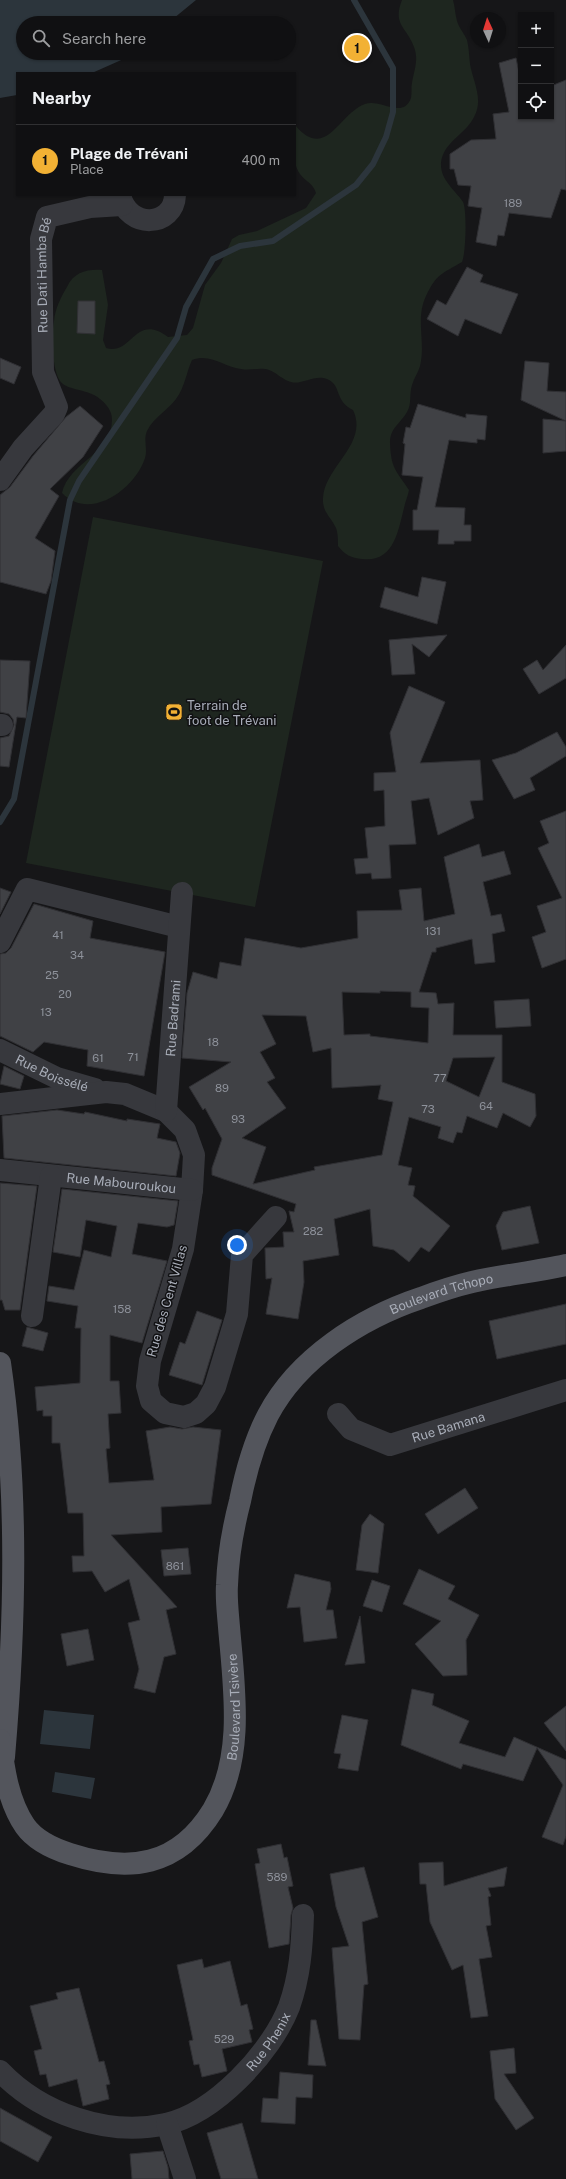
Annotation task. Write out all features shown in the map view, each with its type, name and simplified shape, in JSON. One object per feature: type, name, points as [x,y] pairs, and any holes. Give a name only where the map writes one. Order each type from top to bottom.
[{"type":"main road","name":"Boulevard Tchopo","points":[[326,1346],[366,1321],[418,1298],[471,1282],[566,1265]]},
{"type":"main road","name":"Boulevard Tsivère","points":[[0,1740],[3,1768],[15,1808],[27,1829],[55,1849],[97,1863],[131,1865],[153,1860],[171,1853],[199,1830],[222,1794],[232,1750],[236,1715],[226,1586],[235,1521],[248,1463],[268,1414],[292,1380],[326,1346]]},
{"type":"main road","name":"Boulevard Tsivère","points":[[0,1363],[12,1536],[13,1582],[8,1714],[3,1768]]},
{"type":"main road","points":[[0,1467],[2,1469],[4,1508],[12,1536]]},
{"type":"street","points":[[121,200],[131,215],[143,220],[157,219],[168,212],[175,196]]},
{"type":"street","name":"Rue Dati Hamba Bé","points":[[0,480],[23,448],[54,414],[58,407],[43,372],[41,239],[47,216],[121,200]]},
{"type":"street","points":[[0,942],[27,888],[179,927]]},
{"type":"street","name":"Rue Badrami","points":[[166,1111],[182,893]]},
{"type":"street","name":"Rue Boissélé","points":[[0,1050],[57,1078],[106,1092]]},
{"type":"street","name":"Rue des Cent Villas","points":[[0,1104],[106,1092],[125,1094],[166,1111],[185,1130],[194,1155],[192,1190],[183,1249],[150,1361],[147,1386],[151,1401],[165,1413],[184,1417],[196,1413],[206,1404],[215,1387],[237,1314],[242,1255],[276,1217]]},
{"type":"street","name":"Rue Mabouroukou","points":[[0,1170],[192,1190]]},
{"type":"street","name":"Rue Mabouroukou","points":[[32,1316],[51,1176]]},
{"type":"street","name":"Rue Bamana","points":[[338,1414],[351,1429],[390,1445],[566,1390]]},
{"type":"street","name":"Rue Phenix","points":[[0,2071],[24,2092],[50,2107],[78,2119],[107,2126],[131,2129],[167,2124],[196,2112],[235,2084],[266,2049],[288,2007],[301,1962],[303,1915]]},
{"type":"street","points":[[167,2124],[185,2179]]},
{"type":"shaded area","points":[[0,0],[196,0],[177,16],[16,16],[16,60],[121,60],[94,72],[16,72],[16,95],[0,98]]},
{"type":"shaded area","points":[[402,0],[453,0],[458,24],[467,40],[470,64],[477,90],[478,104],[474,117],[466,128],[446,149],[441,163],[441,169],[445,180],[463,202],[465,222],[464,250],[462,262],[437,278],[426,296],[421,313],[422,357],[420,366],[412,385],[409,409],[390,438],[393,464],[409,490],[397,535],[393,544],[388,551],[373,559],[351,557],[343,552],[338,546],[337,530],[325,511],[323,498],[326,486],[331,476],[351,444],[355,434],[356,422],[353,410],[340,398],[335,385],[332,382],[327,379],[318,378],[295,383],[285,380],[269,370],[248,370],[235,368],[205,358],[192,360],[176,399],[157,418],[147,431],[145,441],[145,458],[140,470],[132,481],[110,498],[98,503],[85,504],[73,501],[62,493],[66,482],[105,441],[110,432],[112,416],[107,406],[95,395],[64,385],[57,376],[52,343],[53,327],[57,308],[70,282],[82,272],[102,270],[108,305],[103,340],[106,348],[115,349],[122,346],[134,336],[148,329],[157,331],[168,337],[187,335],[193,328],[205,285],[221,263],[232,239],[239,235],[257,231],[306,208],[316,193],[311,185],[300,174],[296,166],[296,126],[306,135],[315,139],[324,137],[332,132],[356,109],[365,104],[371,103],[397,108],[403,107],[411,98],[416,56],[411,40],[400,21],[399,8]]},
{"type":"shaded area","name":"Terrain de foot de Trévani","points":[[93,517],[323,561],[255,907],[26,863]]},
{"type":"shaded area","points":[[44,1710],[94,1715],[90,1749],[40,1744]]},
{"type":"shaded area","points":[[55,1772],[95,1778],[91,1799],[52,1792]]},
{"type":"building","points":[[516,58],[518,68],[518,120],[554,120],[554,85],[566,80],[566,190],[561,189],[551,218],[509,213],[504,236],[498,235],[496,246],[476,242],[482,208],[468,206],[471,186],[458,185],[454,169],[450,169],[450,154],[471,140],[496,139],[493,114],[509,112],[499,63]]},
{"type":"building","points":[[467,267],[483,275],[480,282],[518,294],[501,334],[465,319],[458,336],[427,319],[437,300],[446,305]]},
{"type":"building","points":[[78,301],[95,301],[95,334],[77,333]]},
{"type":"building","points":[[0,358],[21,367],[14,384],[0,378]]},
{"type":"building","points":[[525,361],[549,363],[547,391],[566,392],[566,421],[521,400]]},
{"type":"building","points":[[418,404],[466,418],[466,414],[487,416],[485,440],[477,439],[477,443],[449,440],[435,507],[465,508],[464,525],[471,525],[471,541],[454,541],[454,544],[438,544],[439,530],[413,530],[413,510],[417,510],[423,477],[402,475],[405,444],[403,443],[406,427],[410,428]]},
{"type":"building","points":[[80,406],[103,426],[83,457],[50,489],[59,496],[35,538],[55,551],[51,581],[46,594],[0,582],[0,495],[10,487],[33,456],[66,417]]},
{"type":"building","points":[[543,419],[566,421],[566,451],[543,453]]},
{"type":"building","points":[[422,577],[446,582],[437,624],[380,607],[385,587],[418,597]]},
{"type":"building","points":[[447,635],[429,657],[412,644],[415,674],[392,675],[389,640]]},
{"type":"building","points":[[566,645],[566,678],[539,694],[523,669],[537,660],[543,670]]},
{"type":"building","points":[[0,660],[30,661],[26,718],[17,717],[9,767],[0,766],[0,738],[9,736],[14,725],[13,719],[9,714],[0,712]]},
{"type":"building","points":[[409,686],[445,702],[420,763],[480,760],[483,800],[470,801],[474,818],[438,835],[429,798],[411,801],[416,844],[389,845],[391,878],[372,879],[371,873],[356,874],[354,859],[368,858],[365,828],[385,826],[384,790],[374,791],[374,773],[396,772],[390,733]]},
{"type":"building","points":[[557,732],[566,747],[566,756],[530,778],[535,790],[514,799],[492,760],[516,753]]},
{"type":"building","points":[[566,811],[566,959],[542,968],[532,937],[546,932],[537,906],[562,898],[538,848],[549,843],[540,821]]},
{"type":"building","points":[[479,844],[482,857],[504,851],[511,874],[483,882],[491,916],[501,914],[505,931],[492,934],[495,962],[475,964],[472,939],[436,948],[436,952],[432,952],[419,992],[436,993],[438,1004],[454,1003],[453,1035],[502,1035],[502,1082],[535,1094],[536,1116],[530,1127],[503,1113],[497,1128],[467,1116],[462,1133],[457,1132],[453,1143],[438,1138],[441,1127],[409,1117],[398,1165],[412,1168],[408,1185],[415,1186],[413,1196],[450,1226],[429,1252],[421,1247],[409,1262],[394,1250],[373,1246],[370,1209],[334,1219],[339,1255],[303,1261],[304,1282],[298,1319],[266,1314],[272,1278],[266,1279],[265,1248],[284,1247],[283,1232],[294,1232],[289,1211],[294,1212],[296,1204],[212,1175],[212,1168],[222,1139],[205,1108],[203,1110],[189,1087],[231,1062],[182,1058],[187,993],[193,972],[217,979],[220,962],[241,966],[245,938],[301,948],[358,938],[357,911],[402,910],[399,890],[421,888],[424,921],[455,914],[444,857]],"holes":[[[380,991],[411,992],[411,1007],[429,1008],[428,1043],[370,1036],[370,1034],[344,1035],[342,992],[380,993]],[[262,1015],[306,1016],[313,1052],[331,1048],[332,1088],[381,1085],[378,1099],[393,1102],[382,1155],[314,1167],[315,1170],[253,1184],[266,1147],[242,1138],[286,1108],[267,1082],[275,1078],[260,1052],[276,1044]],[[495,1057],[479,1097],[446,1081],[453,1058]]]},
{"type":"building","points":[[0,888],[11,892],[0,914]]},
{"type":"building","points":[[34,904],[93,921],[90,938],[165,952],[144,1076],[87,1066],[88,1050],[44,1042],[33,1052],[0,1036],[0,954],[6,953],[11,948]]},
{"type":"building","points":[[529,999],[531,1026],[496,1028],[494,1001]]},
{"type":"building","points":[[4,1066],[24,1076],[20,1089],[0,1084]]},
{"type":"building","points":[[57,1110],[84,1114],[85,1112],[127,1121],[127,1119],[160,1124],[157,1138],[176,1142],[180,1153],[176,1176],[4,1158],[2,1116]]},
{"type":"building","points":[[0,1183],[37,1186],[20,1310],[5,1310],[2,1300],[0,1300]]},
{"type":"building","points":[[62,1189],[178,1201],[174,1225],[167,1227],[138,1223],[132,1254],[167,1261],[142,1343],[110,1335],[110,1381],[119,1381],[121,1413],[108,1414],[110,1448],[106,1449],[109,1483],[154,1480],[146,1431],[170,1427],[182,1429],[193,1427],[221,1430],[211,1504],[161,1507],[162,1532],[111,1535],[177,1607],[166,1610],[176,1654],[164,1657],[155,1693],[134,1688],[139,1669],[128,1623],[140,1620],[129,1579],[105,1592],[92,1571],[73,1572],[72,1556],[84,1556],[83,1513],[68,1513],[60,1443],[52,1443],[52,1416],[43,1416],[43,1410],[37,1411],[35,1387],[80,1383],[81,1328],[75,1328],[78,1306],[47,1301],[49,1286],[74,1290],[84,1250],[111,1257],[117,1226],[86,1220],[80,1257],[53,1252]]},
{"type":"building","points":[[530,1206],[539,1243],[502,1250],[496,1226],[503,1212]]},
{"type":"building","points":[[566,1304],[566,1344],[497,1359],[489,1321]]},
{"type":"building","points":[[197,1311],[222,1320],[202,1385],[169,1375],[180,1342],[185,1344]]},
{"type":"building","points":[[27,1327],[48,1333],[43,1351],[22,1346]]},
{"type":"building","points":[[465,1488],[478,1508],[438,1534],[425,1514]]},
{"type":"building","points":[[370,1514],[384,1524],[378,1573],[356,1570],[362,1525]]},
{"type":"building","points":[[188,1548],[191,1574],[164,1576],[161,1550]]},
{"type":"building","points":[[419,1569],[455,1586],[448,1599],[479,1615],[466,1640],[467,1675],[443,1676],[415,1644],[441,1621],[403,1604]]},
{"type":"building","points":[[295,1574],[330,1582],[331,1589],[326,1610],[333,1610],[337,1638],[304,1642],[300,1607],[287,1608]]},
{"type":"building","points":[[372,1580],[390,1586],[382,1612],[363,1606]]},
{"type":"building","points":[[360,1616],[365,1663],[345,1665]]},
{"type":"building","points":[[88,1629],[94,1660],[67,1666],[61,1634]]},
{"type":"building","points":[[412,1689],[434,1694],[432,1705],[469,1721],[459,1743],[505,1757],[514,1737],[566,1760],[566,1836],[563,1845],[542,1837],[563,1785],[537,1748],[523,1781],[463,1764],[461,1769],[401,1745]]},
{"type":"building","points":[[566,1706],[566,1751],[544,1723]]},
{"type":"building","points":[[342,1715],[368,1720],[358,1771],[338,1768],[341,1754],[334,1753]]},
{"type":"building","points":[[281,1844],[284,1858],[287,1857],[293,1886],[288,1887],[293,1908],[291,1915],[289,1944],[269,1948],[255,1864],[260,1863],[257,1849]]},
{"type":"building","points":[[443,1862],[444,1886],[507,1867],[504,1886],[488,1888],[491,1896],[488,1897],[491,1925],[486,1926],[492,1957],[479,1959],[488,2016],[471,2018],[463,1965],[452,1970],[430,1922],[426,1884],[420,1884],[419,1863]]},
{"type":"building","points":[[364,1867],[378,1917],[362,1922],[368,1984],[364,1985],[360,2040],[339,2039],[332,1948],[349,1946],[336,1907],[330,1874]]},
{"type":"building","points":[[202,1959],[204,1968],[230,1961],[241,2006],[247,2004],[253,2029],[249,2030],[252,2042],[222,2049],[227,2071],[202,2077],[199,2064],[194,2065],[189,2041],[193,2040],[177,1965]]},
{"type":"building","points":[[79,1988],[99,2062],[104,2061],[110,2084],[106,2085],[109,2099],[83,2106],[77,2079],[49,2087],[46,2074],[40,2075],[34,2051],[42,2049],[30,2006],[58,1999],[56,1993]]},
{"type":"building","points":[[311,2020],[316,2020],[326,2066],[308,2065]]},
{"type":"building","points":[[514,2048],[516,2073],[504,2074],[534,2118],[516,2130],[495,2099],[490,2051]]},
{"type":"building","points":[[280,2072],[313,2075],[312,2098],[296,2097],[295,2124],[261,2122],[263,2098],[278,2099]]},
{"type":"building","points":[[0,2108],[52,2137],[38,2162],[0,2141]]},
{"type":"building","points":[[242,2123],[258,2179],[221,2179],[207,2133]]},
{"type":"building","points":[[163,2151],[168,2167],[169,2179],[132,2179],[130,2154]]},
{"type":"waterway","points":[[0,822],[14,799],[70,500],[79,481],[177,338],[186,307],[213,259],[240,246],[273,241],[356,185],[373,164],[386,137],[393,112],[393,68],[354,0]]},
{"type":"place","name":"Plage de Trévani","points":[[357,48]]},
{"type":"place","name":"Terrain de foot de Trévani","points":[[174,712]]}]
